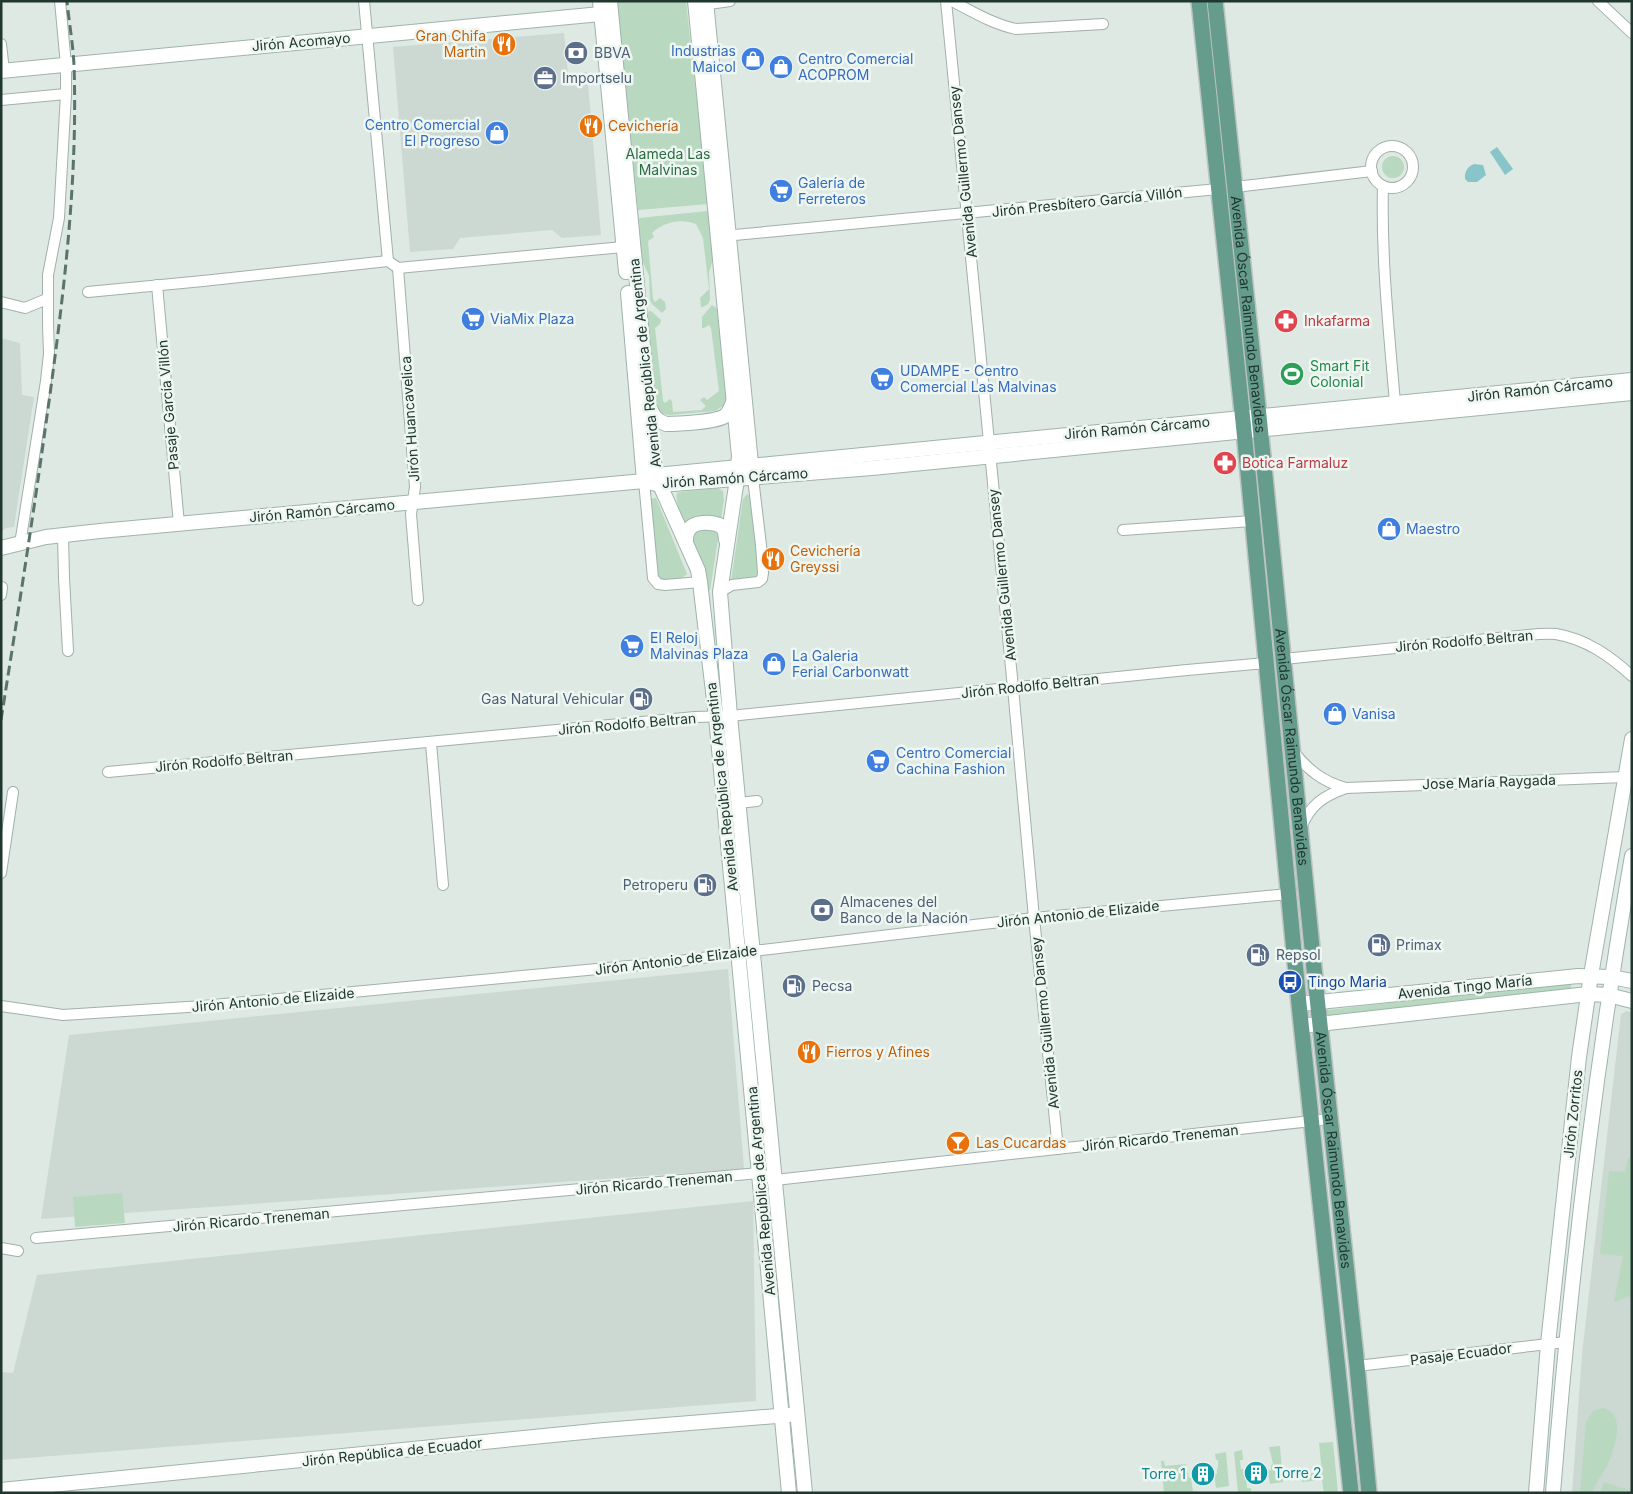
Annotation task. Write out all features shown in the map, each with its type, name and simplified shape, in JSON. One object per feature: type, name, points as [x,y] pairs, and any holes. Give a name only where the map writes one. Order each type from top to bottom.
[{"type":"main road","name":"Avenida República de Argentina","points":[[610,1],[649,405],[653,480]]},
{"type":"main road","name":"Avenida Óscar Raimundo Benavides","points":[[1199,1],[1243,425],[1301,1026],[1351,1493]]},
{"type":"main road","name":"Avenida Óscar Raimundo Benavides","points":[[1215,1],[1260,423],[1319,1024],[1357,1366],[1369,1493]]},
{"type":"main road","name":"Avenida República de Argentina","points":[[701,3],[745,472],[726,544],[720,592],[723,717],[738,953],[789,1493]]},
{"type":"main road","name":"Jirón Acomayo","points":[[3,71],[368,36],[600,8]]},
{"type":"main road","name":"Avenida República de Argentina","points":[[600,8],[623,247],[653,480],[698,570],[738,804],[805,1493]]},
{"type":"main road","name":"Avenida República de Argentina","points":[[723,236],[739,456],[745,472]]},
{"type":"main road","name":"Jirón Ramón Cárcamo","points":[[1,548],[46,537],[63,535],[413,502],[745,472],[872,468],[989,448],[1583,391],[1632,380]]},
{"type":"main road","name":"Jirón Ramón Cárcamo","points":[[1260,423],[1395,403],[1583,391],[1632,393]]},
{"type":"main road","points":[[649,405],[655,418],[661,422],[673,424],[725,416],[729,412],[734,399]]},
{"type":"main road","points":[[686,543],[688,528],[692,525],[712,523],[722,526],[725,532],[726,544]]},
{"type":"main road","name":"Jirón Zorritos","points":[[1536,1493],[1548,1344],[1588,994],[1628,777],[1632,739]]},
{"type":"main road","name":"Jirón Zorritos","points":[[1554,1493],[1566,1342],[1583,1188],[1608,995],[1632,856]]},
{"type":"main road","name":"Avenida Tingo María","points":[[1299,1004],[1591,975],[1611,976],[1632,981]]},
{"type":"main road","name":"Avenida Tingo María","points":[[1301,1026],[1588,994],[1608,995],[1632,1001]]},
{"type":"main road","name":"Jirón República de Ecuador","points":[[1,1490],[604,1430],[798,1414]]},
{"type":"street","points":[[20,544],[49,354],[48,275],[59,218],[66,94],[66,64],[60,1]]},
{"type":"street","points":[[364,1],[388,261]]},
{"type":"street","points":[[701,3],[730,1]]},
{"type":"street","name":"Avenida Guillermo Dansey","points":[[946,1],[1058,1149]]},
{"type":"street","points":[[952,1],[990,21],[1016,29],[1103,24]]},
{"type":"street","points":[[1598,1],[1632,33]]},
{"type":"street","points":[[1,44],[3,71]]},
{"type":"street","points":[[1,100],[66,94]]},
{"type":"street","points":[[1390,146],[1398,147],[1409,154],[1413,168],[1408,180],[1403,185],[1397,188],[1383,186],[1373,177],[1371,163],[1378,151],[1390,146]]},
{"type":"street","points":[[1235,187],[1372,171]]},
{"type":"street","points":[[1383,186],[1388,326],[1395,403]]},
{"type":"street","name":"Jirón Presbítero García Villón","points":[[723,236],[1218,189]]},
{"type":"street","points":[[88,292],[388,261],[398,268],[623,247]]},
{"type":"street","name":"Jirón Huancavelica","points":[[398,268],[415,487],[411,514],[418,600]]},
{"type":"street","name":"Pasaje García Villón","points":[[157,285],[179,524]]},
{"type":"street","points":[[1,302],[25,308],[47,299]]},
{"type":"street","points":[[720,592],[732,585],[758,582],[762,579],[761,545],[745,472]]},
{"type":"street","points":[[653,480],[653,578],[658,584],[665,585],[700,582]]},
{"type":"street","points":[[1122,530],[1252,521]]},
{"type":"street","points":[[63,535],[68,651]]},
{"type":"street","name":"Jirón Rodolfo Beltran","points":[[1283,659],[1555,634],[1581,641],[1605,653],[1632,676]]},
{"type":"street","name":"Jirón Rodolfo Beltran","points":[[108,772],[723,717],[1187,670],[1266,664]]},
{"type":"street","points":[[431,743],[443,885]]},
{"type":"street","name":"Jose María Raygada","points":[[1292,749],[1310,771],[1321,779],[1346,788]]},
{"type":"street","name":"Jose María Raygada","points":[[1300,832],[1306,817],[1319,801],[1332,793],[1346,788],[1628,777]]},
{"type":"street","points":[[1,873],[13,792]]},
{"type":"street","points":[[738,804],[757,801]]},
{"type":"street","name":"Jirón Antonio de Elizaide","points":[[1,1006],[63,1015],[203,1006],[410,988],[672,962],[1034,918],[1288,894]]},
{"type":"street","name":"Jirón Ricardo Treneman","points":[[36,1238],[759,1173],[775,1180],[1330,1119]]},
{"type":"street","points":[[1,1248],[18,1250]]},
{"type":"street","name":"Pasaje Ecuador","points":[[1357,1366],[1566,1342]]},
{"type":"shaded area","name":"Centro Comercial El Progreso","points":[[564,33],[568,74],[587,72],[601,235],[562,238],[552,230],[460,238],[453,249],[410,252],[393,47]]},
{"type":"shaded area","points":[[1,338],[20,343],[22,395],[34,397],[14,527],[6,528],[1,532]]},
{"type":"shaded area","points":[[728,969],[744,1169],[41,1219],[69,1035]]},
{"type":"shaded area","points":[[1627,1011],[1632,1013],[1632,1493],[1572,1493],[1582,1354],[1621,1014]]},
{"type":"shaded area","points":[[753,1201],[756,1401],[1,1460],[1,1372],[13,1373],[37,1275]]},
{"type":"green space","name":"Alameda Las Malvinas","points":[[617,1],[686,1],[708,204],[638,210]]},
{"type":"green space","points":[[1393,156],[1403,163],[1404,167],[1397,177],[1393,178],[1383,171],[1382,167],[1389,157]]},
{"type":"green space","points":[[708,211],[713,260],[709,272],[710,300],[703,307],[701,307],[700,298],[709,289],[703,238],[696,224],[678,221],[667,224],[652,233],[654,237],[648,241],[653,299],[655,302],[660,298],[665,302],[666,309],[662,313],[650,300],[649,276],[642,260],[639,218]]},
{"type":"green space","points":[[712,305],[718,309],[726,397],[725,405],[715,411],[670,415],[663,413],[656,405],[647,312],[651,311],[661,320],[660,324],[655,328],[663,401],[665,403],[670,399],[672,401],[673,412],[702,410],[706,406],[700,400],[704,397],[707,400],[719,391],[711,328],[709,325],[702,328],[702,317]]},
{"type":"green space","points":[[718,488],[723,491],[724,500],[710,591],[705,581],[701,562],[678,507],[677,493]]},
{"type":"green space","points":[[747,494],[750,496],[755,513],[760,578],[731,581],[743,499]]},
{"type":"green space","points":[[656,498],[687,574],[682,578],[663,580],[657,576],[649,499]]},
{"type":"green space","points":[[1571,983],[1571,991],[1327,1016],[1327,1010]]},
{"type":"green space","points":[[1628,1158],[1632,1159],[1632,1295],[1614,1302],[1623,1256],[1600,1254],[1609,1171],[1625,1172]]},
{"type":"green space","points":[[122,1193],[125,1223],[75,1227],[73,1197]]},
{"type":"green space","points":[[1603,1408],[1610,1411],[1617,1422],[1615,1444],[1609,1462],[1592,1493],[1580,1493],[1586,1422],[1593,1411]]},
{"type":"green space","points":[[1333,1442],[1338,1493],[1324,1493],[1322,1480],[1302,1482],[1302,1474],[1322,1472],[1319,1443]]},
{"type":"green space","points":[[1280,1446],[1283,1482],[1270,1484],[1268,1471],[1271,1470],[1271,1465],[1273,1464],[1269,1447]]},
{"type":"green space","points":[[1242,1450],[1243,1460],[1240,1460],[1241,1469],[1243,1469],[1244,1475],[1246,1475],[1247,1488],[1251,1488],[1251,1493],[1238,1493],[1234,1452]]},
{"type":"green space","points":[[1226,1452],[1229,1486],[1216,1488],[1214,1474],[1217,1474],[1218,1460],[1216,1460],[1215,1454]]},
{"type":"green space","points":[[1161,1461],[1164,1461],[1165,1466],[1186,1464],[1193,1492],[1196,1491],[1197,1493],[1164,1493]]},
{"type":"green space","points":[[1604,1482],[1632,1491],[1632,1493],[1600,1493]]},
{"type":"water","points":[[1497,147],[1513,169],[1505,175],[1490,152]]},
{"type":"water","points":[[1474,164],[1483,165],[1486,175],[1477,182],[1468,182],[1465,179],[1466,172]]},
{"type":"railway","points":[[1,720],[42,454],[59,329],[68,241],[75,109],[73,57],[67,1]]},
{"type":"place","name":"Gran Chifa Martin","points":[[504,44]]},
{"type":"place","name":"BBVA","points":[[576,53]]},
{"type":"place","name":"Industrias Maicol","points":[[753,59]]},
{"type":"place","name":"Centro Comercial ACOPROM","points":[[781,67]]},
{"type":"place","name":"Importselu","points":[[545,78]]},
{"type":"place","name":"Cevichería","points":[[591,126]]},
{"type":"place","name":"Centro Comercial El Progreso","points":[[497,133]]},
{"type":"place","name":"Galería de Ferreteros","points":[[781,191]]},
{"type":"place","name":"ViaMix Plaza","points":[[473,319]]},
{"type":"place","name":"Inkafarma","points":[[1286,321]]},
{"type":"place","name":"Smart Fit Colonial","points":[[1292,374]]},
{"type":"place","name":"UDAMPE - Centro Comercial Las Malvinas","points":[[882,379]]},
{"type":"place","name":"Botica Farmaluz","points":[[1225,463]]},
{"type":"place","name":"Maestro","points":[[1389,529]]},
{"type":"place","name":"Cevichería Greyssi","points":[[773,559]]},
{"type":"place","name":"El Reloj Malvinas Plaza","points":[[632,646]]},
{"type":"place","name":"La Galeria Ferial Carbonwatt","points":[[774,664]]},
{"type":"place","name":"Gas Natural Vehicular","points":[[641,699]]},
{"type":"place","name":"Vanisa","points":[[1335,714]]},
{"type":"place","name":"Centro Comercial Cachina Fashion","points":[[878,761]]},
{"type":"place","name":"Petroperu","points":[[705,885]]},
{"type":"place","name":"Almacenes del Banco de la Nación","points":[[822,910]]},
{"type":"place","name":"Primax","points":[[1379,945]]},
{"type":"place","name":"Repsol","points":[[1258,955]]},
{"type":"place","name":"Tingo Maria","points":[[1290,982]]},
{"type":"place","name":"Pecsa","points":[[794,986]]},
{"type":"place","name":"Fierros y Afines","points":[[809,1052]]},
{"type":"place","name":"Las Cucardas","points":[[958,1143]]},
{"type":"place","name":"Torre 2","points":[[1256,1473]]},
{"type":"place","name":"Torre 1","points":[[1203,1474]]}]
